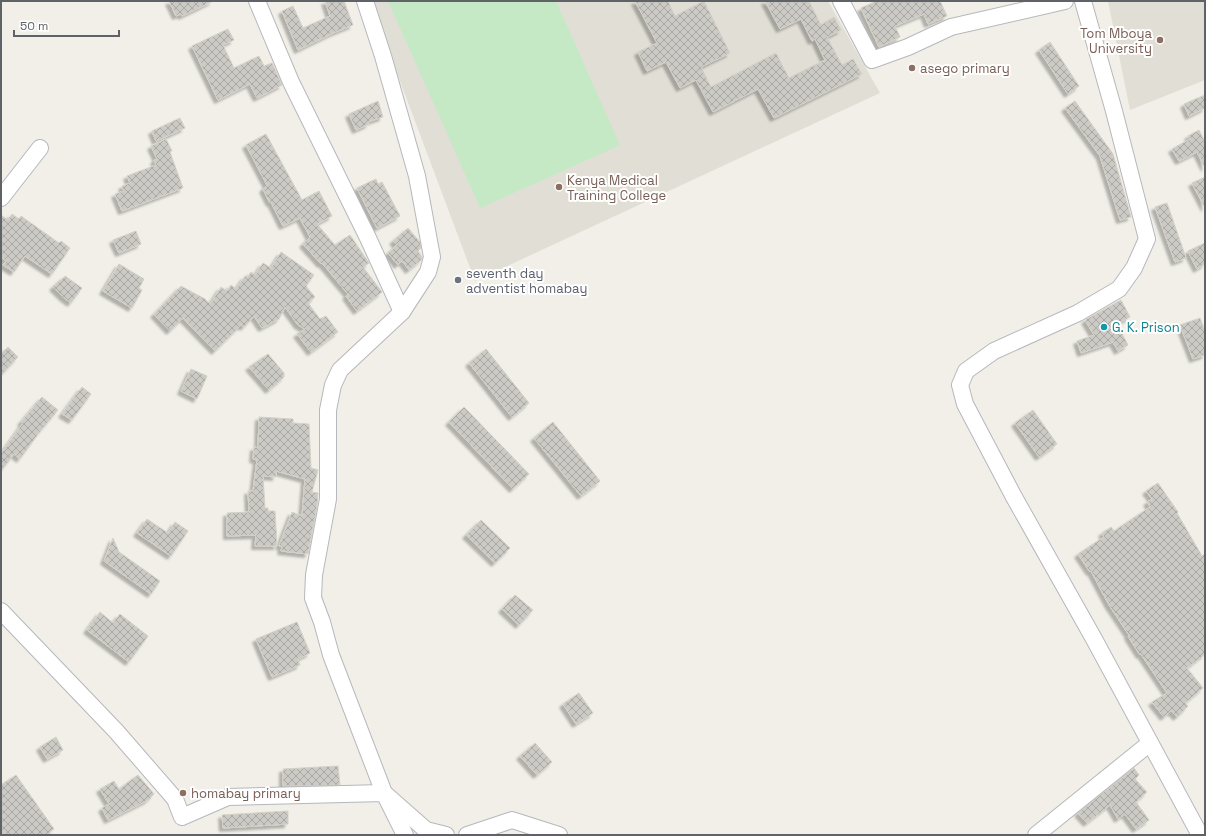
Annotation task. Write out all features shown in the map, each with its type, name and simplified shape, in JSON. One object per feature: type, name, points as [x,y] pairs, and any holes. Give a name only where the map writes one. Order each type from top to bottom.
[{"type":"street","points":[[257,1],[291,82],[368,238],[402,312]]},
{"type":"street","points":[[365,1],[383,56],[418,176],[432,257],[428,272],[402,312],[340,370],[332,384],[328,410],[328,498],[314,575],[313,598],[322,622],[331,654],[384,793],[405,835]]},
{"type":"street","points":[[841,1],[872,60],[951,27],[1065,1]]},
{"type":"street","points":[[1083,1],[1114,111],[1147,239],[1134,268],[1119,289],[1078,313],[994,351],[966,371],[960,385],[965,404],[1014,497],[1094,639],[1200,835]]},
{"type":"street","points":[[1,198],[40,148]]},
{"type":"street","points":[[1,611],[116,731],[175,799],[182,817],[228,797],[384,793],[426,830],[446,835]]},
{"type":"street","points":[[1036,835],[1150,743]]},
{"type":"street","points":[[467,835],[512,820],[559,835]]},
{"type":"shaded area","name":"Kenya Medical Training College","points":[[370,1],[828,1],[880,93],[475,281]]},
{"type":"shaded area","name":"Tom Mboya University","points":[[1108,1],[1205,1],[1205,80],[1130,110]]},
{"type":"green space","points":[[388,1],[556,1],[620,145],[480,208]]},
{"type":"building","points":[[169,1],[213,1],[182,16],[181,14],[176,16]]},
{"type":"building","points":[[325,1],[344,1],[353,25],[298,50],[282,11],[293,6],[303,28],[330,16]]},
{"type":"building","points":[[635,1],[668,1],[675,16],[704,1],[730,53],[701,67],[711,87],[776,53],[789,78],[825,60],[815,39],[812,41],[801,19],[780,29],[765,1],[809,1],[821,25],[834,17],[841,30],[827,37],[842,65],[853,59],[862,74],[774,118],[758,89],[713,112],[696,80],[680,88],[666,62],[647,71],[638,52],[657,43]]},
{"type":"building","points":[[877,1],[940,1],[947,16],[928,24],[924,14],[895,26],[900,37],[879,47],[861,8]]},
{"type":"building","points":[[228,29],[234,40],[223,45],[234,68],[259,56],[264,66],[272,63],[282,85],[257,98],[250,84],[218,100],[192,46]]},
{"type":"building","points":[[1050,42],[1079,86],[1068,94],[1039,50]]},
{"type":"building","points":[[1205,95],[1205,108],[1189,116],[1184,104]]},
{"type":"building","points":[[378,101],[383,117],[368,122],[369,124],[356,130],[349,114]]},
{"type":"building","points":[[1075,101],[1113,154],[1131,217],[1120,220],[1100,156],[1065,108]]},
{"type":"building","points":[[180,118],[185,128],[156,141],[152,131]]},
{"type":"building","points":[[1199,130],[1205,142],[1205,168],[1197,152],[1179,161],[1172,149],[1190,139],[1188,136]]},
{"type":"building","points":[[266,134],[302,200],[319,191],[332,216],[317,224],[335,245],[350,235],[369,263],[363,267],[382,292],[357,311],[346,296],[348,294],[322,263],[321,264],[303,244],[310,237],[300,218],[283,226],[271,202],[270,203],[263,189],[267,185],[246,145]]},
{"type":"building","points":[[166,139],[172,151],[170,152],[183,188],[122,211],[115,194],[124,191],[122,186],[130,183],[127,176],[156,165],[154,160],[157,159],[151,146]]},
{"type":"building","points":[[1205,177],[1205,208],[1192,183]]},
{"type":"building","points":[[376,179],[378,184],[382,182],[400,216],[377,228],[357,188]]},
{"type":"building","points":[[1167,203],[1186,258],[1175,262],[1155,207]]},
{"type":"building","points":[[12,214],[19,219],[21,216],[59,243],[61,241],[70,248],[52,274],[25,256],[14,272],[3,265],[6,261],[1,257],[1,215],[8,220]]},
{"type":"building","points":[[408,228],[420,242],[421,248],[418,251],[422,257],[421,260],[409,270],[402,261],[398,265],[388,253],[397,245],[393,241]]},
{"type":"building","points":[[136,231],[141,244],[119,253],[113,240]]},
{"type":"building","points":[[1205,243],[1205,264],[1197,269],[1188,251]]},
{"type":"building","points":[[281,252],[314,275],[306,286],[315,297],[308,303],[320,319],[326,316],[338,332],[311,352],[297,334],[305,329],[298,325],[285,307],[279,319],[262,328],[254,316],[244,327],[241,325],[215,351],[183,318],[170,331],[154,314],[181,286],[205,299],[210,304],[221,287],[227,291],[231,285],[236,289],[245,276],[247,278],[251,272],[255,275],[263,263],[271,268]]},
{"type":"building","points":[[119,264],[144,279],[139,288],[142,290],[132,308],[103,291]]},
{"type":"building","points":[[65,276],[82,288],[71,303],[53,287]]},
{"type":"building","name":"G. K. Prison","points":[[1121,300],[1130,317],[1117,324],[1128,345],[1118,351],[1113,342],[1081,353],[1077,341],[1094,335],[1085,320]]},
{"type":"building","points":[[1200,318],[1205,331],[1205,355],[1193,359],[1180,325]]},
{"type":"building","points":[[8,347],[18,357],[1,375],[1,354]]},
{"type":"building","points":[[486,349],[529,403],[512,417],[469,363]]},
{"type":"building","points":[[268,354],[284,373],[284,377],[269,390],[249,367]]},
{"type":"building","points":[[191,369],[207,376],[197,399],[181,391]]},
{"type":"building","points":[[82,387],[91,394],[72,420],[62,414]]},
{"type":"building","points":[[42,397],[58,410],[20,459],[14,454],[1,471],[1,454],[23,423],[21,422]]},
{"type":"building","points":[[464,407],[529,474],[513,489],[449,422]]},
{"type":"building","points":[[1033,410],[1057,444],[1039,457],[1015,423]]},
{"type":"building","points":[[259,417],[293,419],[293,423],[309,424],[311,468],[318,470],[312,492],[318,493],[308,554],[281,551],[282,546],[279,546],[292,512],[302,516],[305,479],[276,471],[276,477],[263,476],[265,508],[268,508],[268,511],[275,511],[277,546],[255,546],[256,535],[227,536],[227,513],[249,512],[248,491],[253,491],[257,460],[253,459],[254,447],[258,448]]},
{"type":"building","points":[[553,422],[600,481],[581,496],[534,438]]},
{"type":"building","points":[[1158,483],[1178,512],[1177,513],[1202,556],[1205,554],[1205,654],[1187,668],[1203,688],[1185,703],[1188,706],[1177,717],[1171,711],[1164,717],[1152,702],[1167,693],[1141,654],[1140,655],[1109,605],[1091,571],[1090,572],[1078,554],[1104,537],[1102,533],[1111,527],[1114,531],[1150,507],[1147,502],[1152,499],[1146,491]]},
{"type":"building","points":[[147,519],[168,533],[175,522],[188,531],[171,556],[137,533]]},
{"type":"building","points":[[481,520],[510,548],[495,563],[466,535]]},
{"type":"building","points":[[113,538],[119,552],[160,581],[151,594],[104,561]]},
{"type":"building","points":[[515,595],[533,610],[519,625],[502,609]]},
{"type":"building","points":[[100,612],[113,623],[120,614],[148,636],[129,662],[87,630]]},
{"type":"building","points":[[297,622],[310,653],[298,659],[300,665],[272,677],[256,639]]},
{"type":"building","points":[[579,693],[593,713],[576,724],[563,704]]},
{"type":"building","points":[[56,737],[63,750],[47,759],[40,747]]},
{"type":"building","points":[[535,743],[552,762],[537,775],[520,756]]},
{"type":"building","points":[[338,766],[340,785],[283,786],[283,769]]},
{"type":"building","points":[[1134,768],[1139,775],[1135,779],[1147,792],[1136,802],[1149,820],[1136,829],[1125,814],[1118,819],[1110,805],[1087,823],[1078,813]]},
{"type":"building","points":[[16,775],[54,829],[46,835],[1,835],[1,785]]},
{"type":"building","points":[[138,775],[154,794],[148,800],[108,820],[102,808],[109,804],[100,789],[114,781],[119,789]]},
{"type":"building","points":[[288,811],[288,824],[223,828],[222,815]]},
{"type":"place","name":"Tom Mboya University","points":[[1160,40]]},
{"type":"place","name":"asego primary","points":[[912,68]]},
{"type":"place","name":"Kenya Medical Training College","points":[[559,187]]},
{"type":"place","name":"seventh day adventist homabay","points":[[458,280]]},
{"type":"place","name":"G. K. Prison","points":[[1104,327]]},
{"type":"place","name":"homabay primary","points":[[183,793]]}]
